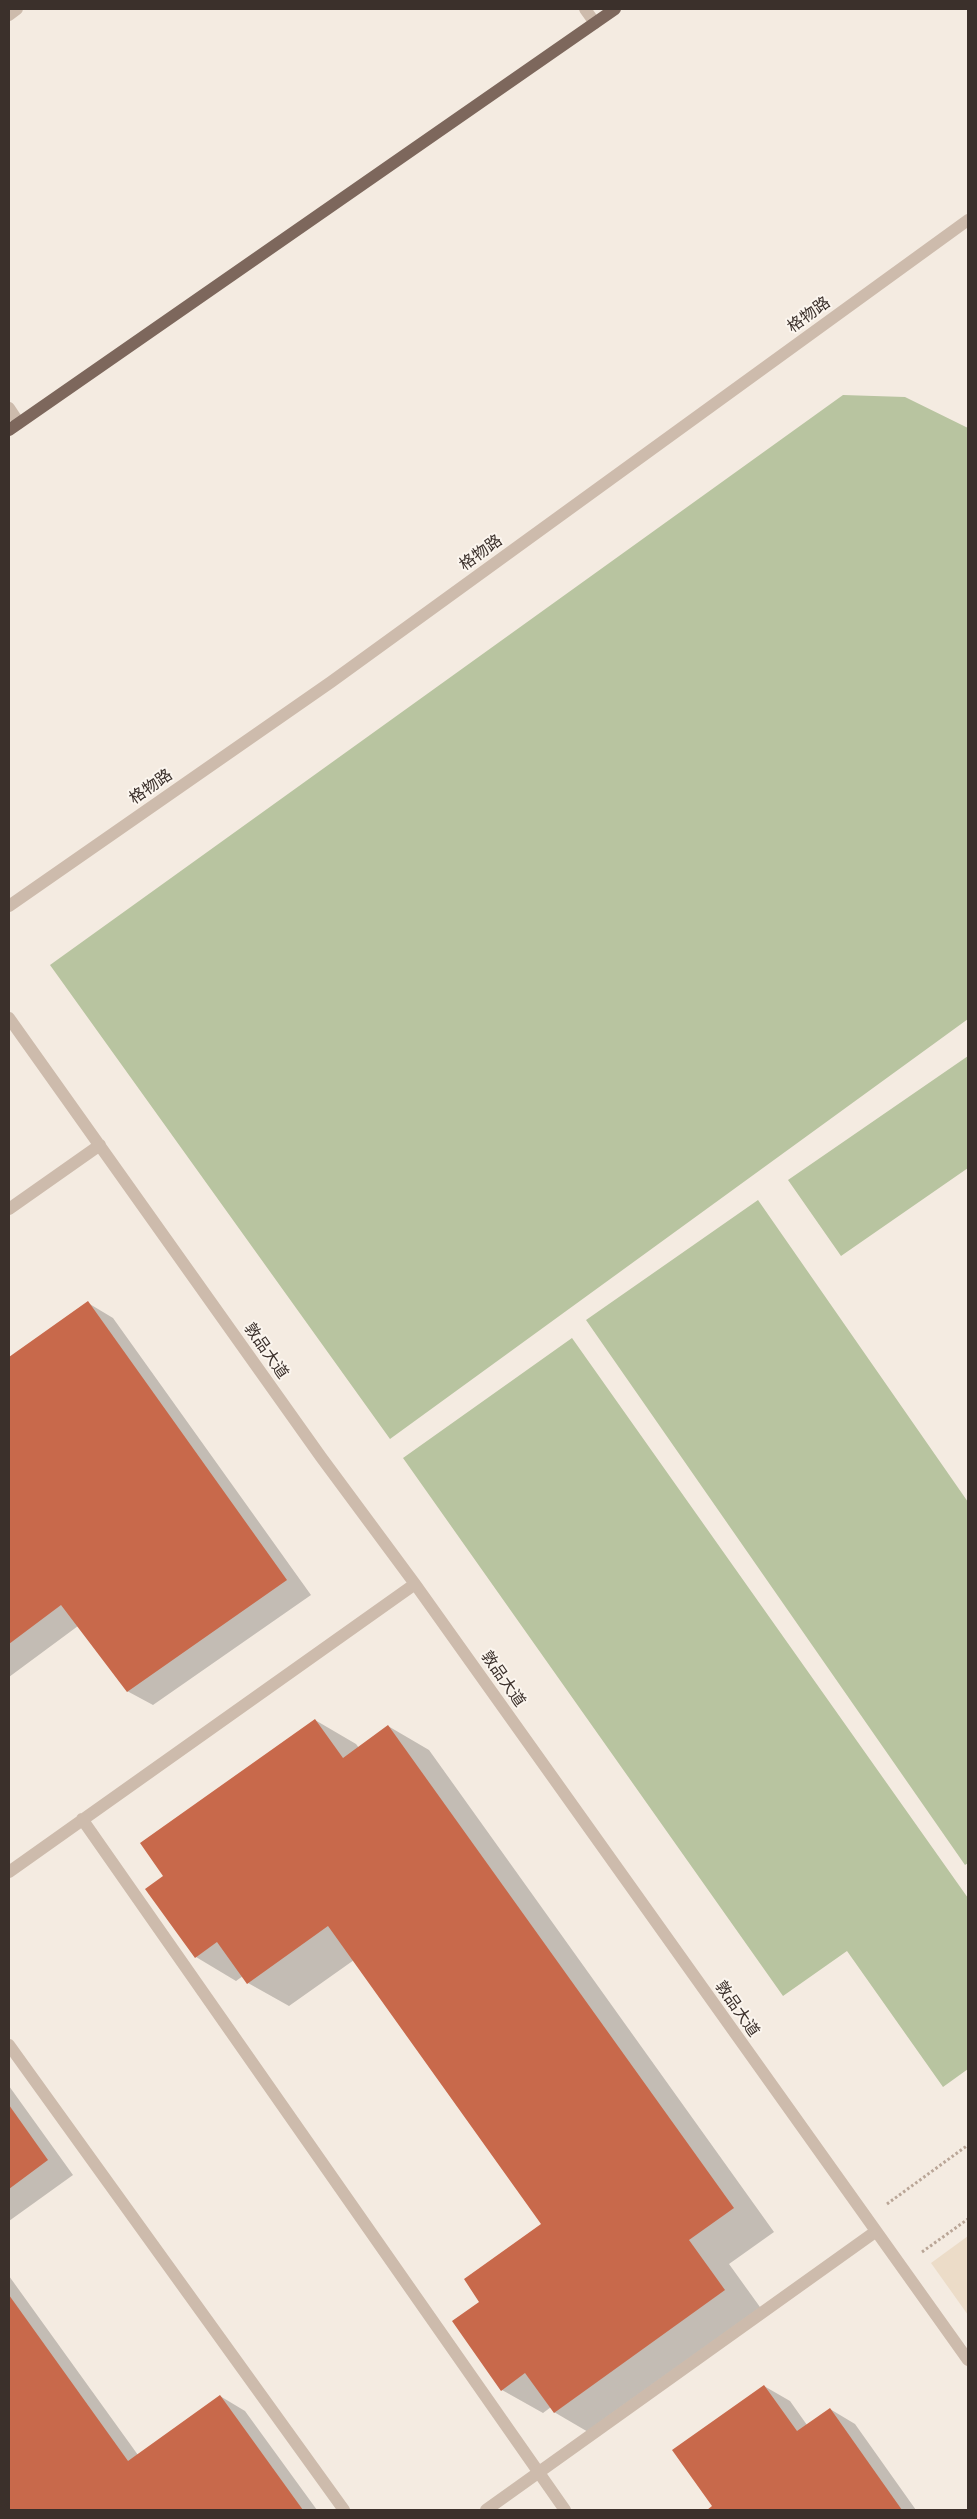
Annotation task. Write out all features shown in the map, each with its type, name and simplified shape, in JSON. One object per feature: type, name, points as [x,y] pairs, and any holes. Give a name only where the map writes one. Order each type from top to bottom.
[{"type":"main road","points":[[14,426],[616,9]]},
{"type":"street","points":[[9,15],[17,9]]},
{"type":"street","points":[[585,9],[594,23]]},
{"type":"street","name":"格物路","points":[[9,906],[331,682],[968,220]]},
{"type":"street","points":[[9,408],[14,426]]},
{"type":"street","name":"敦品大道","points":[[9,1018],[968,2360]]},
{"type":"street","points":[[9,1209],[100,1145]]},
{"type":"street","points":[[9,1872],[415,1584]]},
{"type":"street","points":[[82,1820],[565,2510]]},
{"type":"street","points":[[9,2045],[344,2510]]},
{"type":"street","points":[[486,2510],[876,2232]]},
{"type":"path","points":[[866,2219],[968,2145]]},
{"type":"path","points":[[902,2267],[968,2219]]},
{"type":"green space","points":[[843,395],[905,397],[968,428],[968,1019],[390,1439],[50,965]]},
{"type":"green space","points":[[968,1056],[968,1168],[841,1256],[788,1180]]},
{"type":"green space","points":[[758,1200],[968,1502],[968,1863],[965,1865],[586,1320]]},
{"type":"green space","points":[[572,1338],[968,1898],[968,2069],[943,2087],[847,1951],[783,1996],[403,1458]]},
{"type":"shaded area","points":[[968,2236],[968,2315],[931,2263]]},
{"type":"building","points":[[88,1301],[287,1580],[127,1692],[61,1605],[9,1644],[9,1357]]},
{"type":"building","points":[[315,1719],[343,1758],[388,1725],[734,2208],[689,2240],[725,2290],[554,2413],[525,2373],[501,2391],[452,2321],[479,2302],[464,2279],[541,2224],[328,1926],[247,1984],[217,1942],[195,1958],[145,1889],[163,1876],[140,1843]]},
{"type":"building","points":[[9,2105],[48,2160],[9,2189]]},
{"type":"building","points":[[9,2295],[128,2461],[220,2395],[303,2510],[9,2510]]},
{"type":"building","points":[[764,2385],[797,2431],[830,2408],[902,2510],[707,2510],[712,2506],[672,2450]]}]
